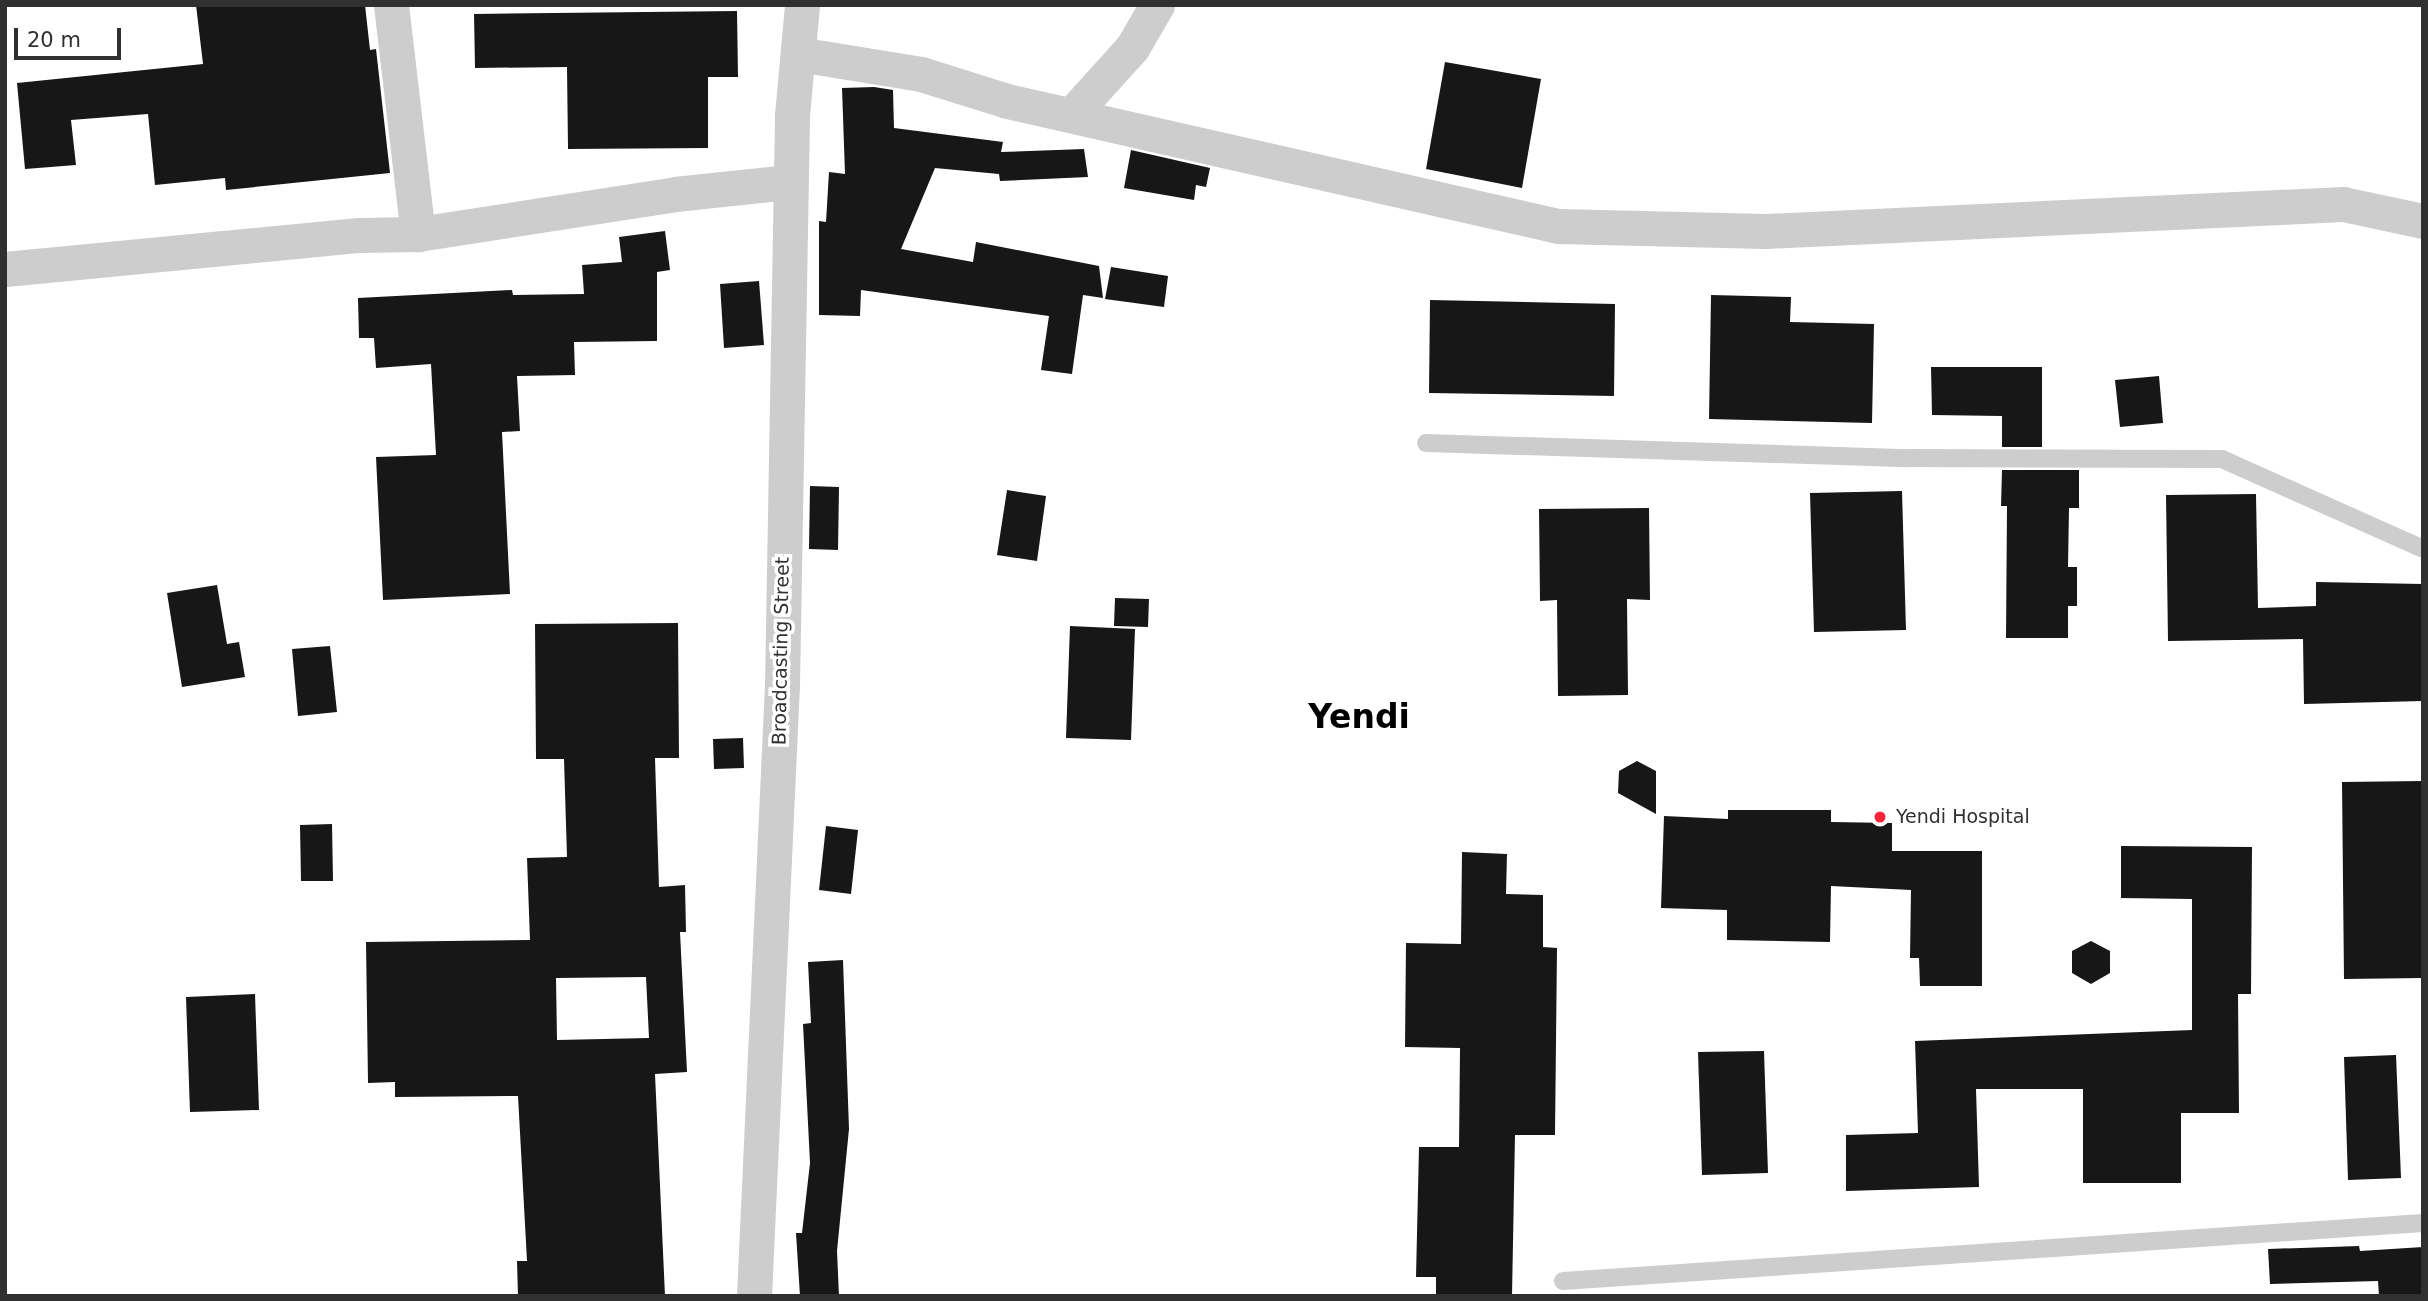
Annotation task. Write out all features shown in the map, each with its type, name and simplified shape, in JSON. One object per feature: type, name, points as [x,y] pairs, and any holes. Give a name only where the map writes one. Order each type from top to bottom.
[{"type":"street","points":[[391,5],[418,234]]},
{"type":"street","name":"Broadcasting Street","points":[[754,1296],[782,685],[790,182],[802,5]]},
{"type":"street","points":[[1073,113],[1132,48],[1157,5]]},
{"type":"street","points":[[798,54],[921,74],[1007,101],[1073,113],[1558,226],[1765,231],[2343,204],[2423,221]]},
{"type":"street","points":[[5,269],[359,235],[418,234],[675,194],[790,182]]},
{"type":"lane","points":[[1426,443],[1908,458],[2222,459],[2423,549]]},
{"type":"lane","points":[[1563,1281],[2423,1223]]},
{"type":"building","points":[[196,5],[365,5],[370,50],[376,49],[390,173],[226,190],[225,178],[155,185],[148,114],[71,120],[76,165],[25,169],[17,83],[203,64]]},
{"type":"building","points":[[737,11],[738,77],[708,77],[708,148],[568,149],[567,67],[475,68],[474,14]]},
{"type":"building","points":[[1445,62],[1541,79],[1522,188],[1426,169]]},
{"type":"building","points":[[874,87],[893,90],[894,128],[1003,142],[1001,152],[1084,149],[1088,177],[1000,181],[999,174],[935,168],[901,249],[973,262],[976,242],[1099,266],[1103,298],[1083,295],[1072,374],[1041,370],[1049,316],[861,290],[860,316],[819,315],[819,221],[826,222],[829,172],[845,174],[842,88]]},
{"type":"building","points":[[1131,150],[1210,168],[1206,187],[1196,185],[1194,200],[1124,188]]},
{"type":"building","points":[[665,231],[670,270],[657,272],[657,341],[574,342],[575,375],[517,376],[520,431],[502,432],[510,594],[383,600],[376,457],[436,455],[431,364],[376,368],[374,338],[359,338],[358,298],[512,290],[513,295],[584,294],[582,265],[622,262],[619,237]]},
{"type":"building","points":[[1111,267],[1168,276],[1164,307],[1105,299]]},
{"type":"building","points":[[759,281],[764,345],[724,348],[720,284]]},
{"type":"building","points":[[1711,295],[1791,297],[1790,322],[1874,324],[1872,423],[1709,419]]},
{"type":"building","points":[[1430,300],[1615,304],[1614,396],[1429,393]]},
{"type":"building","points":[[1931,367],[2042,367],[2042,447],[2002,447],[2002,416],[1932,415]]},
{"type":"building","points":[[2159,376],[2163,423],[2120,427],[2115,380]]},
{"type":"building","points":[[2002,470],[2079,470],[2079,508],[2069,508],[2068,567],[2077,567],[2077,606],[2068,606],[2068,638],[2006,638],[2007,506],[2001,506]]},
{"type":"building","points":[[810,486],[839,487],[838,550],[809,549]]},
{"type":"building","points":[[1007,490],[1046,496],[1037,561],[997,555]]},
{"type":"building","points":[[1902,491],[1906,630],[1814,632],[1810,493]]},
{"type":"building","points":[[2256,494],[2258,608],[2316,606],[2316,582],[2423,584],[2423,701],[2304,704],[2303,639],[2168,641],[2166,495]]},
{"type":"building","points":[[1649,508],[1650,600],[1627,599],[1628,695],[1558,696],[1557,600],[1540,601],[1539,509]]},
{"type":"building","points":[[217,585],[227,644],[239,642],[245,677],[182,687],[167,593]]},
{"type":"building","points":[[1115,598],[1149,599],[1148,627],[1114,626]]},
{"type":"building","points":[[678,623],[679,758],[655,758],[659,887],[685,885],[686,932],[680,932],[687,1072],[655,1074],[665,1296],[518,1296],[517,1261],[527,1261],[518,1096],[395,1097],[395,1082],[368,1083],[366,942],[530,940],[527,858],[567,857],[564,759],[536,759],[535,624]],"holes":[[[646,977],[649,1038],[557,1040],[556,978]]]},
{"type":"building","points":[[1070,626],[1135,629],[1131,740],[1066,738]]},
{"type":"building","points":[[330,646],[337,712],[298,716],[292,649]]},
{"type":"building","points":[[743,738],[744,768],[714,769],[713,739]]},
{"type":"building","points":[[1637,761],[1656,771],[1656,814],[1618,793],[1619,771]]},
{"type":"building","points":[[2423,781],[2423,978],[2344,979],[2342,782]]},
{"type":"building","points":[[1728,810],[1831,810],[1831,822],[1892,823],[1892,851],[1982,851],[1982,986],[1920,986],[1919,958],[1910,958],[1911,890],[1831,886],[1830,942],[1727,940],[1727,910],[1661,908],[1664,816],[1728,819]]},
{"type":"building","points":[[332,824],[333,881],[301,881],[300,825]]},
{"type":"building","points":[[826,826],[858,830],[851,894],[819,890]]},
{"type":"building","points":[[2121,846],[2252,847],[2251,994],[2238,994],[2239,1113],[2181,1113],[2181,1183],[2083,1183],[2083,1089],[1976,1089],[1979,1187],[1846,1191],[1846,1135],[1918,1133],[1915,1041],[2192,1030],[2192,899],[2121,898]]},
{"type":"building","points":[[1462,852],[1507,854],[1506,894],[1543,895],[1543,947],[1557,948],[1555,1135],[1515,1135],[1512,1296],[1436,1296],[1436,1277],[1416,1277],[1419,1147],[1459,1147],[1460,1048],[1405,1047],[1406,943],[1461,944]]},
{"type":"building","points":[[2091,941],[2110,951],[2110,973],[2091,984],[2072,973],[2072,951]]},
{"type":"building","points":[[843,960],[849,1129],[837,1251],[839,1296],[800,1296],[796,1233],[802,1233],[810,1163],[803,1024],[811,1023],[808,962]]},
{"type":"building","points":[[255,994],[259,1110],[190,1112],[186,997]]},
{"type":"building","points":[[1764,1051],[1768,1173],[1702,1175],[1698,1052]]},
{"type":"building","points":[[2396,1055],[2401,1178],[2348,1180],[2344,1057]]},
{"type":"building","points":[[2359,1246],[2360,1251],[2423,1247],[2423,1296],[2379,1296],[2378,1281],[2270,1284],[2268,1249]]},
{"type":"place","name":"Yendi Hospital","points":[[1880,817]]},
{"type":"district","name":"Yendi","points":[[1359,717]]}]
